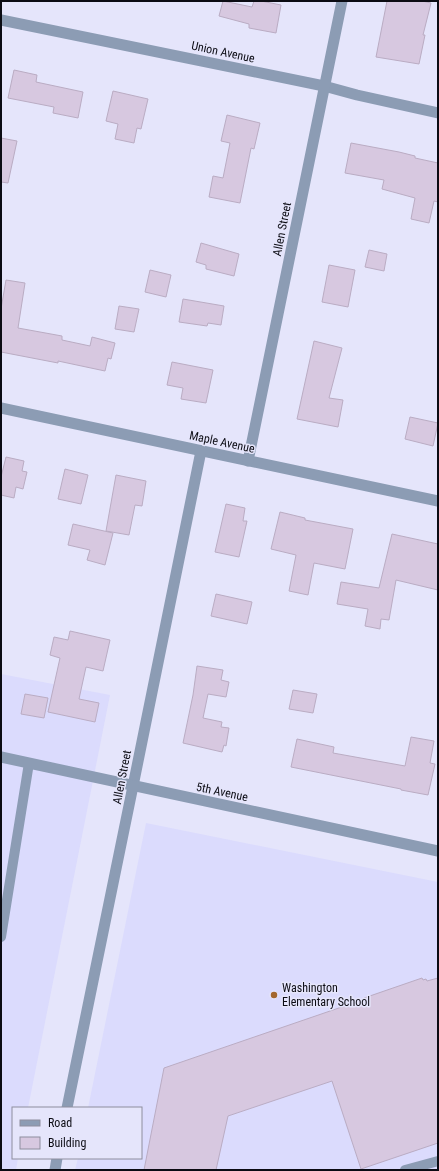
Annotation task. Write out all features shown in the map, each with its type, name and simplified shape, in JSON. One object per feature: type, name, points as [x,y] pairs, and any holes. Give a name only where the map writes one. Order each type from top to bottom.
[{"type":"street","name":"Allen Street","points":[[248,461],[342,1]]},
{"type":"street","name":"Union Avenue","points":[[1,20],[324,86],[438,113]]},
{"type":"street","name":"Maple Avenue","points":[[1,408],[438,501]]},
{"type":"street","name":"Allen Street","points":[[67,1107],[200,451]]},
{"type":"street","name":"5th Avenue","points":[[1,757],[438,851]]},
{"type":"street","points":[[55,1170],[57,1159]]},
{"type":"lane","points":[[1,937],[29,763]]},
{"type":"lane","points":[[405,1170],[438,1161]]},
{"type":"shaded area","points":[[1,674],[110,695],[28,1107],[12,1107],[12,1159],[18,1159],[16,1170],[1,1170]]},
{"type":"shaded area","name":"Washington Elementary School","points":[[146,823],[438,882],[438,1170],[75,1170],[78,1159],[142,1159],[142,1107],[88,1107]]},
{"type":"building","points":[[223,1],[252,7],[254,1],[281,5],[276,33],[249,28],[249,24],[219,16]]},
{"type":"building","points":[[387,1],[422,1],[431,3],[423,35],[425,35],[419,64],[376,57]]},
{"type":"building","points":[[14,70],[37,75],[36,82],[83,92],[78,118],[53,113],[54,107],[8,98]]},
{"type":"building","points":[[113,91],[148,99],[141,129],[137,128],[134,143],[115,139],[118,124],[106,121]]},
{"type":"building","points":[[227,115],[260,123],[254,149],[251,148],[240,203],[209,197],[213,176],[223,178],[230,143],[221,141]]},
{"type":"building","points":[[1,138],[17,141],[8,183],[1,182]]},
{"type":"building","points":[[351,143],[399,152],[415,156],[415,158],[438,163],[438,202],[434,201],[429,223],[411,219],[415,198],[382,189],[384,180],[345,173]]},
{"type":"building","points":[[201,243],[239,254],[234,276],[206,269],[206,265],[196,262]]},
{"type":"building","points":[[369,250],[387,254],[384,271],[365,267]]},
{"type":"building","points":[[329,265],[355,270],[348,307],[322,302]]},
{"type":"building","points":[[150,270],[171,275],[166,297],[145,292]]},
{"type":"building","points":[[6,280],[25,283],[18,328],[62,336],[62,340],[90,346],[92,337],[115,343],[111,359],[108,358],[105,371],[58,361],[58,363],[1,352],[1,309]]},
{"type":"building","points":[[183,299],[224,306],[221,325],[208,323],[207,326],[179,322]]},
{"type":"building","points":[[119,306],[139,309],[134,332],[115,329]]},
{"type":"building","points":[[314,341],[342,348],[329,398],[343,400],[338,427],[297,419]]},
{"type":"building","points":[[172,362],[213,370],[206,403],[181,399],[183,388],[167,385]]},
{"type":"building","points":[[410,417],[438,423],[433,446],[405,439]]},
{"type":"building","points":[[6,457],[24,461],[22,471],[27,472],[23,489],[16,487],[14,498],[1,495],[1,477]]},
{"type":"building","points":[[65,469],[88,475],[81,504],[58,499]]},
{"type":"building","points":[[116,475],[146,481],[142,506],[135,505],[129,535],[106,531]]},
{"type":"building","points":[[226,504],[245,508],[243,521],[247,521],[239,557],[215,552]]},
{"type":"building","points":[[280,512],[305,518],[305,520],[353,529],[345,569],[314,563],[308,595],[289,591],[296,555],[271,549]]},
{"type":"building","points":[[73,524],[113,533],[105,565],[87,560],[90,550],[68,545]]},
{"type":"building","points":[[392,534],[438,544],[438,590],[396,580],[389,620],[381,619],[380,629],[365,626],[368,609],[337,604],[341,582],[379,588]]},
{"type":"building","points":[[216,594],[252,602],[247,624],[211,616]]},
{"type":"building","points":[[70,631],[110,640],[103,671],[86,667],[79,699],[99,703],[95,722],[48,712],[60,658],[50,655],[54,637],[68,640]]},
{"type":"building","points":[[197,666],[223,670],[221,680],[229,682],[226,697],[208,694],[203,718],[222,722],[221,727],[229,728],[226,746],[224,745],[222,752],[183,743],[193,695]]},
{"type":"building","points":[[293,690],[317,694],[313,713],[289,709]]},
{"type":"building","points":[[25,694],[48,698],[44,718],[21,714]]},
{"type":"building","points":[[411,737],[434,741],[430,763],[435,764],[428,795],[291,767],[297,739],[334,747],[333,753],[405,766]]},
{"type":"building","name":"Washington Elementary School","points":[[422,978],[423,980],[426,979],[427,981],[438,978],[438,1143],[361,1169],[332,1081],[228,1116],[216,1170],[144,1170],[164,1068]]},
{"type":"place","name":"Washington Elementary School","points":[[274,995]]}]
